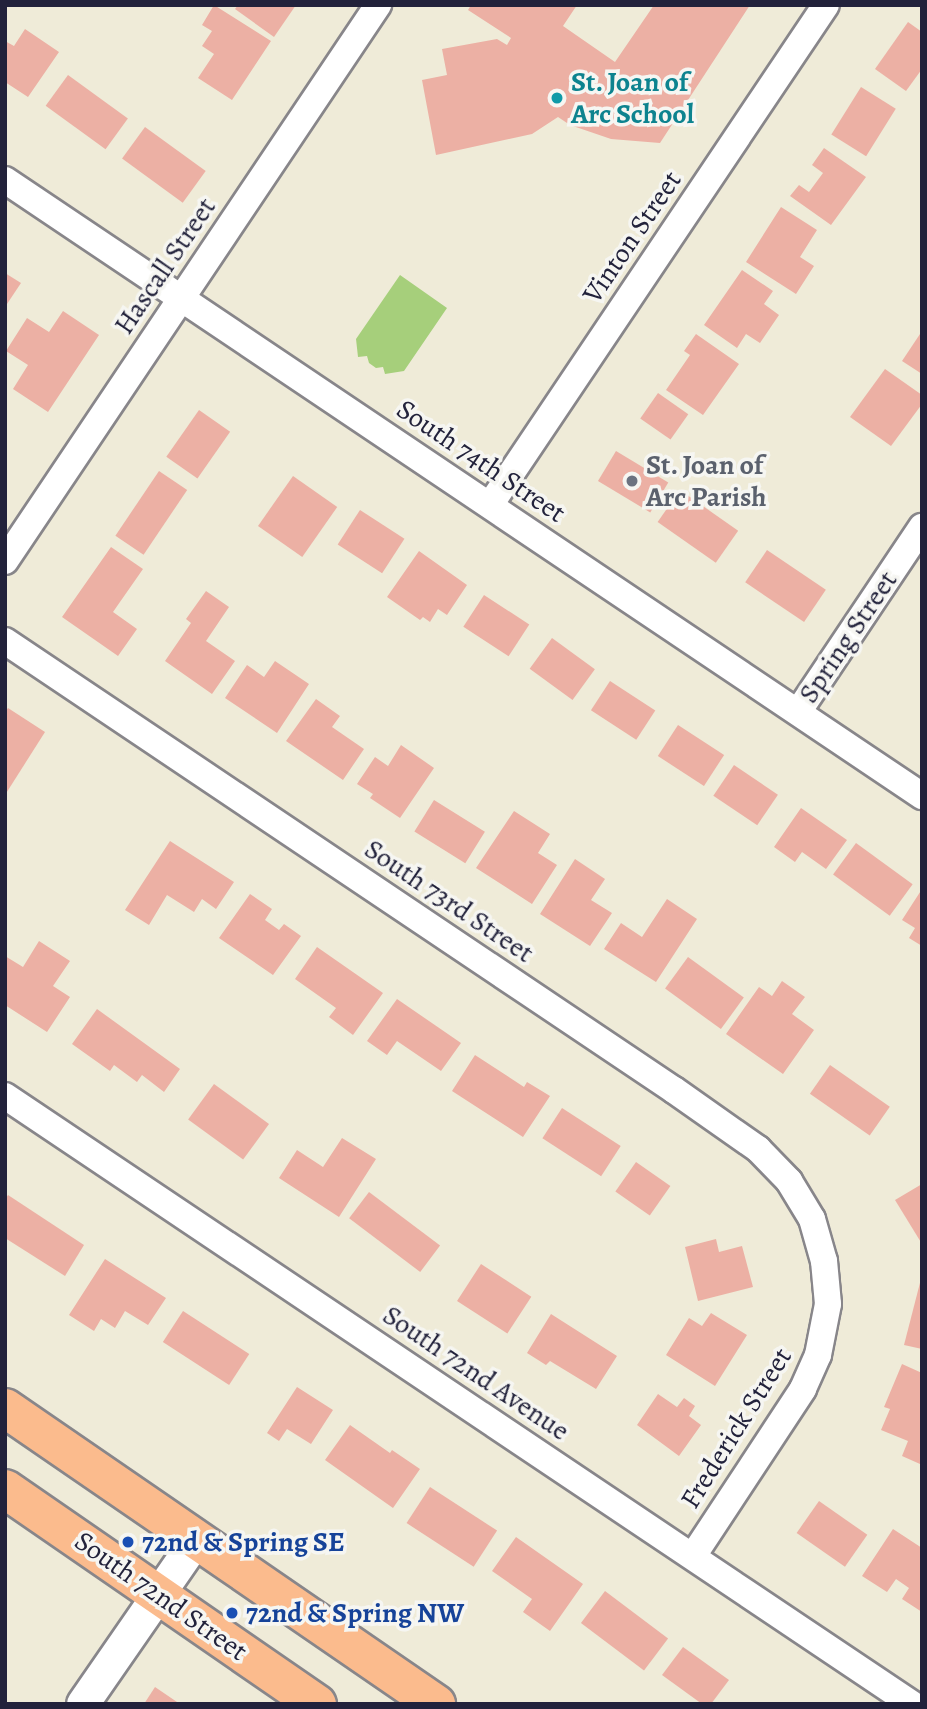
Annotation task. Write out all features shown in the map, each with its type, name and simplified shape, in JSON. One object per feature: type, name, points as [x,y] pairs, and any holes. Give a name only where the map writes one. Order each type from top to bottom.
[{"type":"main road","points":[[5,1408],[436,1704]]},
{"type":"main road","name":"South 72nd Street","points":[[5,1489],[317,1704]]},
{"type":"street","name":"Hascall Street","points":[[5,561],[378,5]]},
{"type":"street","name":"Vinton Street","points":[[490,505],[826,5]]},
{"type":"street","name":"South 74th Street","points":[[5,180],[922,796]]},
{"type":"street","name":"Spring Street","points":[[798,712],[922,527]]},
{"type":"street","name":"South 73rd Street","points":[[5,641],[758,1149],[800,1197],[821,1247]]},
{"type":"street","name":"South 72nd Avenue","points":[[5,1096],[912,1704]]},
{"type":"street","name":"Frederick Street","points":[[692,1556],[803,1389],[818,1355],[828,1304],[821,1247]]},
{"type":"street","points":[[83,1704],[196,1541]]},
{"type":"green space","points":[[400,275],[447,308],[404,371],[385,374],[383,367],[376,368],[369,363],[367,356],[358,357],[356,339]]},
{"type":"building","points":[[214,5],[271,41],[232,100],[198,78],[214,54],[202,46],[212,31],[202,25]]},
{"type":"building","points":[[238,5],[296,5],[274,37],[235,9]]},
{"type":"building","name":"St. Joan of Arc School","points":[[471,5],[577,5],[563,26],[615,62],[654,5],[750,5],[660,143],[611,139],[570,125],[558,117],[532,134],[436,155],[422,80],[447,75],[442,49],[497,39],[507,45],[511,38],[468,10]]},
{"type":"building","points":[[908,22],[922,32],[922,69],[906,91],[875,69]]},
{"type":"building","points":[[25,29],[59,52],[28,97],[5,82],[5,41],[14,46]]},
{"type":"building","points":[[68,75],[128,118],[106,149],[46,106]]},
{"type":"building","points":[[861,87],[896,109],[866,156],[831,134]]},
{"type":"building","points":[[145,127],[206,171],[183,203],[122,159]]},
{"type":"building","points":[[824,148],[866,177],[831,225],[790,196],[799,185],[809,192],[823,173],[812,165]]},
{"type":"building","points":[[781,207],[817,230],[800,257],[814,266],[796,294],[746,262]]},
{"type":"building","points":[[742,270],[773,291],[764,304],[779,315],[760,343],[746,334],[737,348],[704,325]]},
{"type":"building","points":[[5,273],[21,283],[5,307]]},
{"type":"building","points":[[63,311],[99,335],[48,412],[13,389],[28,365],[6,351],[27,318],[49,332]]},
{"type":"building","points":[[922,331],[922,374],[902,361]]},
{"type":"building","points":[[696,334],[739,364],[703,415],[666,390],[690,355],[684,351]]},
{"type":"building","points":[[885,369],[922,395],[922,404],[891,446],[850,417]]},
{"type":"building","points":[[658,393],[688,414],[671,440],[640,418]]},
{"type":"building","points":[[199,410],[230,432],[197,478],[166,457]]},
{"type":"building","name":"St. Joan of Arc Parish","points":[[616,451],[668,482],[650,512],[598,481]]},
{"type":"building","points":[[159,471],[187,490],[144,555],[115,536]]},
{"type":"building","points":[[293,476],[337,507],[302,557],[258,526]]},
{"type":"building","points":[[680,490],[738,531],[716,563],[658,522]]},
{"type":"building","points":[[360,510],[404,539],[382,573],[338,544]]},
{"type":"building","points":[[111,547],[143,569],[113,612],[137,629],[118,656],[62,617]]},
{"type":"building","points":[[767,550],[826,590],[804,622],[745,582]]},
{"type":"building","points":[[419,551],[467,585],[447,615],[438,609],[430,622],[423,617],[420,620],[387,597]]},
{"type":"building","points":[[206,591],[229,607],[206,641],[235,661],[212,694],[165,661],[191,623],[186,619]]},
{"type":"building","points":[[484,595],[529,624],[509,656],[463,627]]},
{"type":"building","points":[[552,638],[595,669],[573,700],[530,669]]},
{"type":"building","points":[[275,661],[309,684],[277,733],[225,698],[247,665],[264,677]]},
{"type":"building","points":[[610,681],[655,710],[636,740],[591,710]]},
{"type":"building","points":[[316,699],[340,716],[332,727],[364,749],[343,780],[286,741]]},
{"type":"building","points":[[8,708],[45,732],[5,795],[5,712]]},
{"type":"building","points":[[678,725],[724,755],[704,786],[658,756]]},
{"type":"building","points":[[401,745],[434,768],[400,818],[370,798],[373,794],[357,784],[375,757],[388,766]]},
{"type":"building","points":[[734,765],[778,795],[757,825],[713,796]]},
{"type":"building","points":[[434,800],[485,832],[465,863],[414,831]]},
{"type":"building","points":[[801,808],[847,840],[826,869],[802,852],[795,862],[774,847]]},
{"type":"building","points":[[514,811],[550,834],[538,853],[557,865],[532,904],[476,868]]},
{"type":"building","points":[[170,841],[234,882],[216,909],[202,899],[194,912],[167,895],[149,925],[125,910]]},
{"type":"building","points":[[856,843],[913,884],[890,916],[833,875]]},
{"type":"building","points":[[575,859],[605,879],[591,900],[612,913],[590,946],[540,914]]},
{"type":"building","points":[[922,889],[922,946],[909,938],[915,928],[902,920]]},
{"type":"building","points":[[250,894],[272,909],[265,920],[279,930],[284,924],[301,936],[273,975],[219,938]]},
{"type":"building","points":[[667,899],[697,919],[656,982],[604,949],[621,923],[642,937]]},
{"type":"building","points":[[39,941],[70,961],[53,986],[70,997],[47,1032],[5,1005],[5,956],[23,967]]},
{"type":"building","points":[[317,947],[383,993],[353,1035],[329,1017],[336,1008],[295,979]]},
{"type":"building","points":[[688,957],[744,998],[721,1029],[665,989]]},
{"type":"building","points":[[782,981],[805,997],[792,1014],[814,1030],[783,1074],[726,1034],[759,987],[772,996]]},
{"type":"building","points":[[397,999],[461,1043],[441,1071],[397,1041],[387,1055],[367,1041]]},
{"type":"building","points":[[97,1009],[180,1069],[164,1092],[142,1075],[137,1082],[114,1065],[110,1071],[72,1044]]},
{"type":"building","points":[[475,1055],[524,1087],[527,1082],[550,1096],[523,1137],[452,1091]]},
{"type":"building","points":[[830,1065],[890,1107],[870,1136],[810,1094]]},
{"type":"building","points":[[214,1084],[269,1124],[243,1160],[188,1120]]},
{"type":"building","points":[[562,1108],[621,1146],[601,1176],[542,1138]]},
{"type":"building","points":[[342,1138],[376,1159],[339,1217],[279,1178],[297,1150],[323,1167]]},
{"type":"building","points":[[636,1162],[670,1186],[650,1216],[615,1191]]},
{"type":"building","points":[[922,1184],[922,1244],[895,1200]]},
{"type":"building","points":[[369,1192],[440,1246],[420,1272],[349,1218]]},
{"type":"building","points":[[8,1195],[84,1245],[65,1276],[5,1238],[5,1200]]},
{"type":"building","points":[[716,1239],[719,1252],[742,1246],[753,1287],[698,1301],[685,1247]]},
{"type":"building","points":[[105,1259],[166,1298],[148,1325],[125,1311],[115,1328],[101,1319],[94,1331],[69,1315]]},
{"type":"building","points":[[481,1264],[531,1297],[507,1334],[457,1301]]},
{"type":"building","points":[[922,1275],[922,1349],[904,1345]]},
{"type":"building","points":[[183,1311],[249,1354],[229,1385],[163,1342]]},
{"type":"building","points":[[711,1313],[747,1335],[715,1386],[666,1355],[689,1318],[702,1326]]},
{"type":"building","points":[[551,1314],[617,1356],[596,1389],[550,1361],[546,1365],[527,1353]]},
{"type":"building","points":[[902,1364],[922,1373],[920,1464],[902,1456],[908,1441],[881,1430],[890,1409],[884,1407]]},
{"type":"building","points":[[297,1387],[333,1410],[311,1444],[287,1429],[279,1441],[267,1433]]},
{"type":"building","points":[[658,1394],[677,1407],[684,1398],[695,1406],[689,1416],[701,1425],[679,1456],[637,1425]]},
{"type":"building","points":[[350,1425],[390,1453],[392,1450],[420,1469],[393,1508],[325,1460]]},
{"type":"building","points":[[430,1487],[497,1531],[474,1567],[407,1523]]},
{"type":"building","points":[[819,1501],[867,1535],[845,1567],[797,1533]]},
{"type":"building","points":[[893,1529],[922,1548],[922,1612],[902,1599],[909,1588],[896,1579],[887,1592],[862,1576]]},
{"type":"building","points":[[516,1537],[583,1584],[550,1631],[523,1612],[532,1599],[492,1571]]},
{"type":"building","points":[[605,1591],[668,1639],[644,1670],[581,1623]]},
{"type":"building","points":[[683,1647],[729,1680],[711,1704],[702,1704],[662,1675]]},
{"type":"building","points":[[155,1687],[180,1704],[144,1704]]},
{"type":"place","name":"St. Joan of Arc School","points":[[557,98]]},
{"type":"place","name":"St. Joan of Arc Parish","points":[[632,481]]},
{"type":"place","name":"72nd & Spring SE","points":[[128,1542]]},
{"type":"place","name":"72nd & Spring NW","points":[[232,1613]]}]
